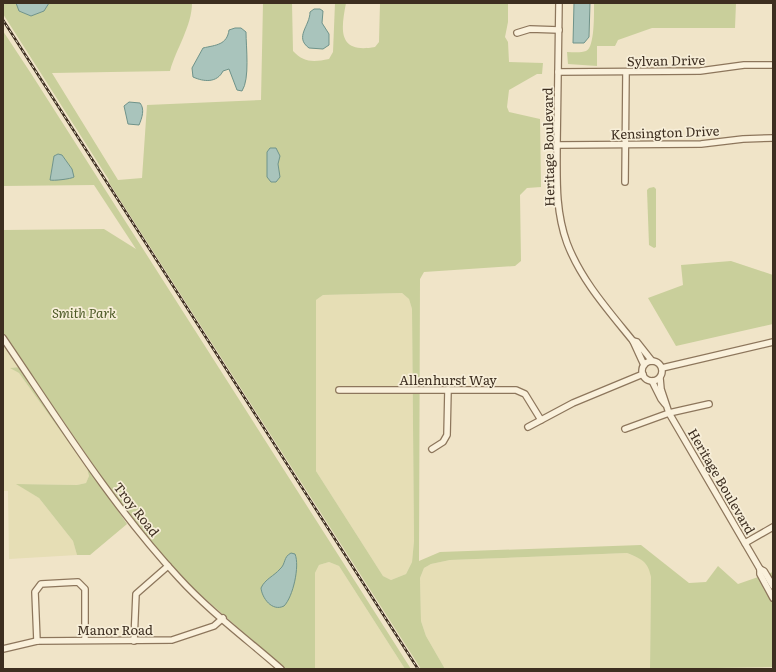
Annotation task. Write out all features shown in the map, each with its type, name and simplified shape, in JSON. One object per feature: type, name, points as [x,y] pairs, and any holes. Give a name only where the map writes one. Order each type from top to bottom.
[{"type":"street","name":"Heritage Boulevard","points":[[559,3],[557,192],[560,215],[567,243],[584,278],[596,297],[633,341],[644,364]]},
{"type":"street","points":[[517,33],[530,29],[558,30]]},
{"type":"street","name":"Sylvan Drive","points":[[558,72],[700,71],[737,66],[773,65]]},
{"type":"street","points":[[625,182],[626,72]]},
{"type":"street","name":"Kensington Drive","points":[[558,145],[701,144],[743,139],[773,138]]},
{"type":"street","name":"Troy Road","points":[[3,338],[94,471],[168,566],[187,586],[281,669]]},
{"type":"street","name":"Heritage Boulevard","points":[[633,341],[637,342],[652,361]]},
{"type":"street","points":[[662,368],[773,342]]},
{"type":"street","points":[[652,361],[658,363],[662,368],[660,378],[652,381],[647,380],[643,374],[644,364],[652,361]]},
{"type":"street","points":[[528,427],[573,403],[643,374]]},
{"type":"street","name":"Heritage Boulevard","points":[[660,378],[665,404],[669,413],[746,543],[773,598]]},
{"type":"street","name":"Heritage Boulevard","points":[[652,381],[665,404]]},
{"type":"street","name":"Allenhurst Way","points":[[339,390],[521,391],[529,398],[541,420]]},
{"type":"street","points":[[432,449],[442,442],[447,435],[448,390]]},
{"type":"street","points":[[625,429],[669,413],[709,404]]},
{"type":"street","points":[[746,543],[773,527]]},
{"type":"street","points":[[134,640],[136,594],[168,566]]},
{"type":"street","name":"Heritage Boulevard","points":[[760,569],[764,571],[773,586]]},
{"type":"street","points":[[37,641],[35,592],[42,584],[78,582],[85,589],[86,640]]},
{"type":"street","name":"Manor Road","points":[[3,649],[37,641],[167,641],[214,626],[223,618]]},
{"type":"shaded area","points":[[402,293],[409,299],[412,309],[414,541],[412,562],[406,574],[391,580],[383,576],[316,471],[316,300],[323,295]]},
{"type":"shaded area","points":[[3,342],[20,367],[11,368],[19,373],[87,468],[89,476],[86,483],[77,485],[17,484],[39,498],[73,541],[77,555],[9,559],[8,491],[3,491]]},
{"type":"shaded area","points":[[627,553],[641,559],[649,567],[651,577],[650,669],[445,669],[426,636],[421,621],[420,578],[424,568],[431,564],[450,560]]},
{"type":"shaded area","points":[[329,562],[339,566],[405,669],[315,669],[315,573],[319,565]]},
{"type":"green space","points":[[3,3],[16,3],[19,11],[31,16],[44,11],[49,3],[192,3],[187,29],[170,71],[52,73],[118,180],[142,178],[147,105],[261,100],[263,3],[292,3],[293,51],[305,60],[319,61],[329,59],[333,52],[335,3],[346,3],[343,22],[344,37],[348,43],[354,47],[363,48],[375,47],[379,42],[380,3],[508,3],[508,22],[505,37],[508,42],[509,62],[543,63],[542,74],[537,74],[509,90],[507,107],[509,112],[540,119],[541,187],[527,188],[520,195],[521,261],[515,266],[424,272],[420,279],[419,561],[440,552],[641,545],[689,583],[706,582],[718,566],[738,584],[773,572],[773,667],[650,669],[651,577],[648,567],[643,561],[627,553],[450,560],[431,564],[424,568],[420,578],[421,621],[426,636],[445,669],[421,669],[108,181],[109,180],[3,14]],"holes":[[[402,293],[409,299],[412,309],[414,541],[412,562],[406,574],[391,580],[383,576],[316,471],[316,300],[323,295]]]},
{"type":"green space","points":[[594,3],[736,3],[735,28],[652,28],[618,40],[615,46],[597,46],[597,66],[568,64],[567,52],[586,51],[591,44]]},
{"type":"green space","name":"Smith Park","points":[[3,31],[411,669],[405,669],[339,566],[329,562],[319,565],[315,573],[315,669],[285,669],[177,574],[110,489],[3,333],[3,230],[104,229],[136,249],[94,185],[3,186]],"holes":[[[58,154],[62,155],[72,169],[65,179],[50,178],[54,156]]]},
{"type":"green space","points":[[654,187],[656,189],[656,247],[654,248],[649,245],[647,190]]},
{"type":"green space","points":[[731,261],[773,275],[773,324],[676,346],[648,298],[683,285],[681,265]]},
{"type":"green space","points":[[20,367],[127,524],[90,555],[77,555],[73,541],[39,498],[16,484],[77,485],[86,483],[89,476],[87,468],[19,373],[10,368]]},
{"type":"water","points":[[16,3],[49,3],[44,11],[31,16],[19,11]]},
{"type":"water","points":[[574,3],[590,3],[589,37],[584,43],[573,43]]},
{"type":"water","points":[[314,9],[320,9],[323,11],[322,23],[329,34],[329,45],[323,49],[309,48],[303,40],[304,31],[310,12]]},
{"type":"water","points":[[241,28],[246,32],[247,71],[242,91],[237,90],[229,69],[223,71],[217,78],[210,80],[201,80],[193,77],[192,68],[203,48],[220,44],[226,39],[229,30]]},
{"type":"water","points":[[129,102],[140,103],[142,105],[142,114],[139,125],[128,124],[124,106]]},
{"type":"water","points":[[270,148],[276,148],[280,156],[278,164],[280,177],[276,182],[271,182],[267,177],[267,152]]},
{"type":"water","points":[[58,154],[62,155],[72,169],[74,177],[62,180],[50,180],[54,156]]},
{"type":"water","points":[[291,553],[295,554],[297,566],[293,589],[284,606],[275,607],[268,603],[263,596],[261,588],[265,582],[282,567],[287,556]]},
{"type":"railway","points":[[3,20],[418,669]]}]
